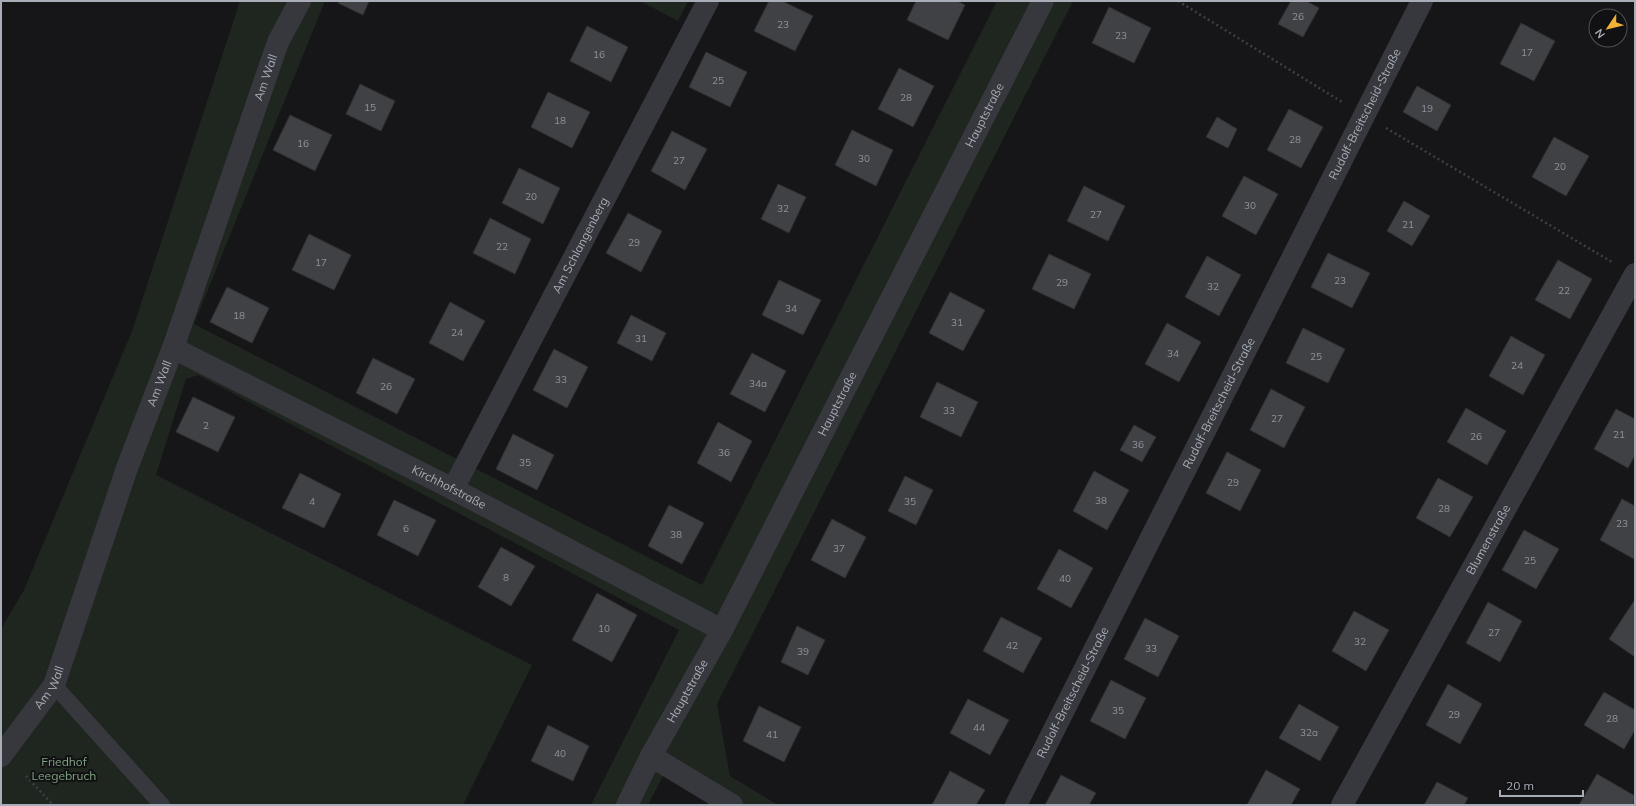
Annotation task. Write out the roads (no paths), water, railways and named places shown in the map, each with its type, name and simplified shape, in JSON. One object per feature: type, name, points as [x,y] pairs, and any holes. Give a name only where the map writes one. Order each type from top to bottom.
[{"type":"street","name":"Am Wall","points":[[1,756],[54,685],[128,468],[174,348],[278,42],[300,1]]},
{"type":"street","name":"Am Schlangenberg","points":[[453,489],[708,1]]},
{"type":"street","name":"Hauptstraße","points":[[627,805],[651,756],[722,630],[1043,1]]},
{"type":"street","name":"Rudolf-Breitscheid-Straße","points":[[1016,805],[1422,1]]},
{"type":"street","name":"Blumenstraße","points":[[1342,805],[1635,275]]},
{"type":"street","name":"Kirchhofstraße","points":[[174,348],[453,489],[722,630]]},
{"type":"street","points":[[651,756],[732,805]]},
{"type":"lane","points":[[54,685],[162,805]]},
{"type":"park label","name":"Friedhof Leegebruch","points":[[64,769]]}]
